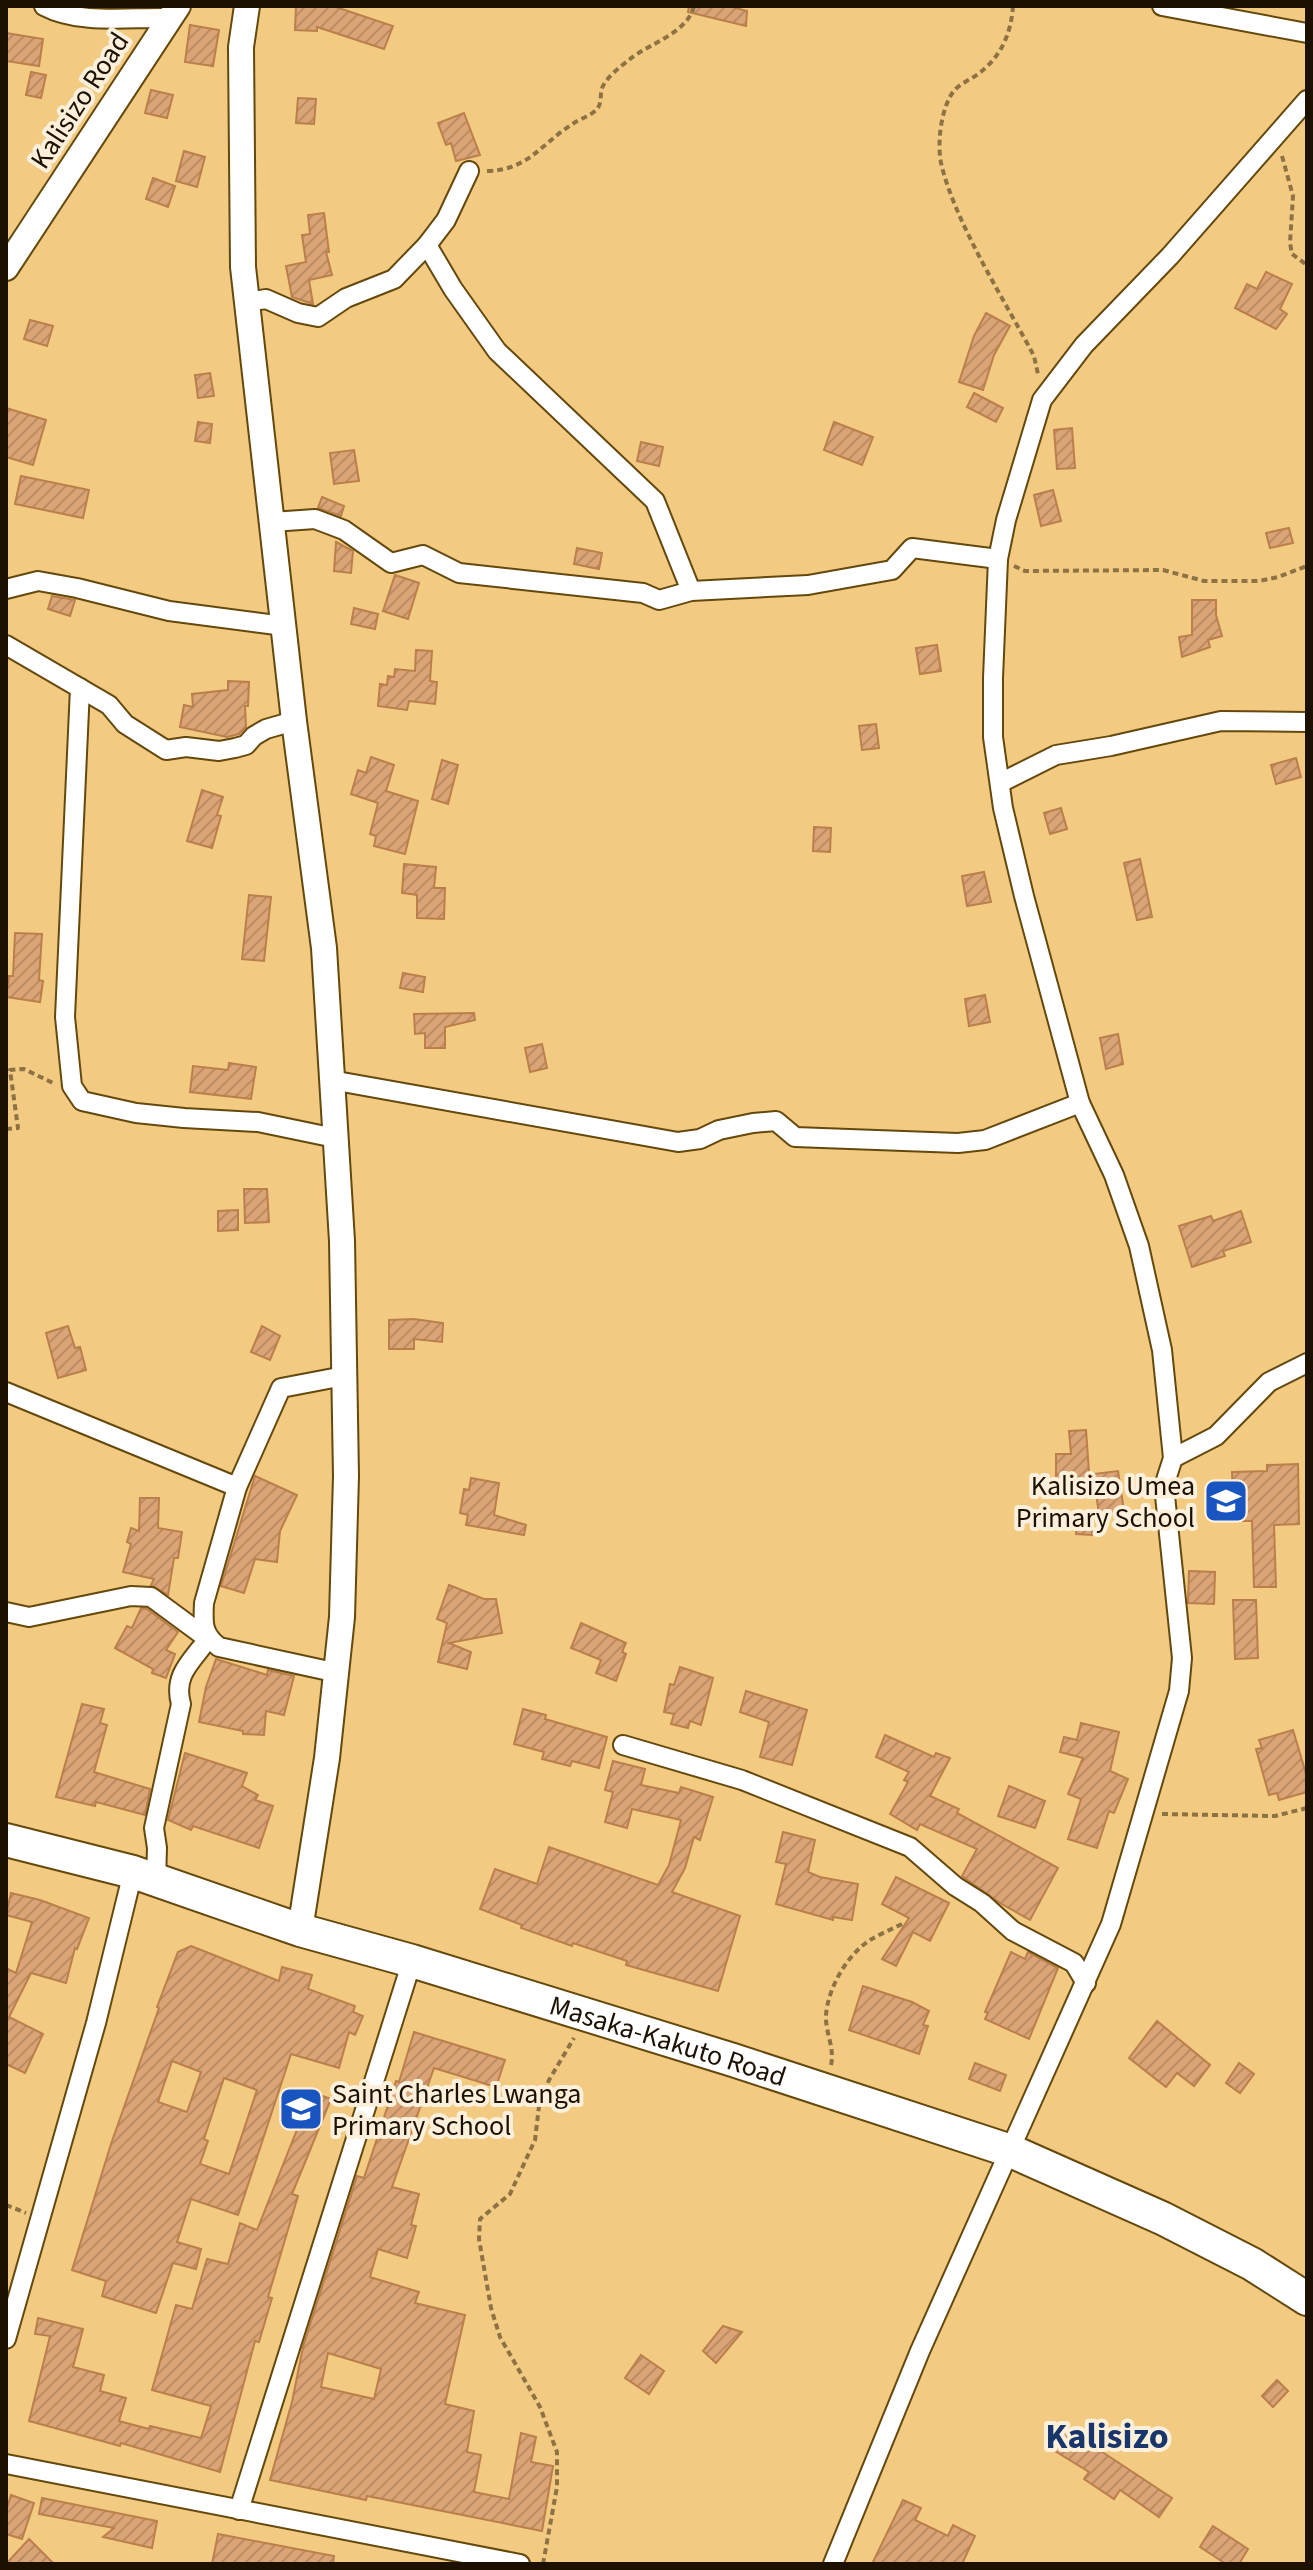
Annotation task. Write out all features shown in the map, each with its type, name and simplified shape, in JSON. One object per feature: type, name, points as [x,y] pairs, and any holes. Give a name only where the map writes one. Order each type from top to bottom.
[{"type":"highway","name":"Masaka-Kakuto Road","points":[[6,1840],[144,1876],[300,1930],[586,2014],[1011,2151],[1162,2218],[1252,2264],[1307,2299]]},
{"type":"street","points":[[44,6],[58,13],[84,17],[173,12]]},
{"type":"street","points":[[247,6],[241,47],[243,267],[294,721],[324,948],[342,1241],[346,1476],[342,1617],[338,1673],[300,1930]]},
{"type":"street","points":[[1162,6],[1307,33]]},
{"type":"street","name":"Kalisizo Road","points":[[6,268],[173,12]]},
{"type":"street","points":[[833,2564],[920,2351],[1111,1924],[1179,1691],[1182,1658],[1164,1486],[1173,1458],[1162,1350],[1139,1246],[1114,1175],[1080,1103],[1024,896],[1000,783],[993,737],[998,559],[1006,520],[1042,400],[1084,345],[1170,256],[1307,100]]},
{"type":"street","points":[[247,302],[266,299],[298,313],[318,317],[346,298],[394,279],[446,220],[469,171]]},
{"type":"street","points":[[427,245],[453,289],[497,351],[655,501],[691,591]]},
{"type":"street","points":[[272,522],[315,519],[344,530],[391,563],[423,555],[459,573],[643,593],[659,600],[691,591],[808,585],[892,570],[912,548],[998,559]]},
{"type":"street","points":[[6,589],[38,581],[169,611],[284,626]]},
{"type":"street","points":[[6,645],[109,705],[125,724],[166,750],[186,747],[219,751],[235,748],[246,745],[266,729],[294,721]]},
{"type":"street","points":[[80,688],[65,1017],[72,1086],[82,1101],[136,1113],[258,1122],[335,1138]]},
{"type":"street","points":[[1000,783],[1056,755],[1221,721],[1307,722]]},
{"type":"street","points":[[331,1080],[678,1142],[700,1139],[719,1130],[742,1125],[776,1121],[795,1137],[958,1143],[985,1140],[1080,1103]]},
{"type":"street","points":[[1173,1458],[1216,1436],[1269,1382],[1307,1363]]},
{"type":"street","points":[[208,1639],[203,1622],[204,1603],[237,1487],[281,1388],[344,1376]]},
{"type":"street","points":[[6,1392],[237,1487]]},
{"type":"street","points":[[6,1612],[29,1617],[131,1596],[151,1597],[219,1647],[338,1673]]},
{"type":"street","points":[[6,2339],[10,2312],[96,2023],[144,1876],[157,1848],[154,1828],[181,1704],[177,1689],[179,1678],[208,1639]]},
{"type":"street","points":[[623,1745],[742,1780],[910,1847],[1013,1931],[1074,1963],[1086,1983]]},
{"type":"street","points":[[239,2510],[412,1961]]},
{"type":"street","points":[[6,2464],[492,2561],[520,2564]]},
{"type":"path","points":[[469,171],[506,171],[524,162],[569,126],[596,110],[601,102],[602,87],[610,77],[631,58],[681,26],[693,12],[694,6]]},
{"type":"path","points":[[1013,6],[1011,25],[1000,53],[955,89],[945,105],[941,161],[962,220],[1034,356],[1042,400]]},
{"type":"path","points":[[1276,134],[1293,196],[1292,254],[1307,265]]},
{"type":"path","points":[[998,559],[1025,571],[1163,570],[1204,581],[1259,581],[1307,566]]},
{"type":"path","points":[[6,1129],[18,1128],[10,1070],[24,1069],[36,1073],[82,1101]]},
{"type":"path","points":[[1143,1814],[1275,1816],[1307,1808]]},
{"type":"path","points":[[823,2089],[833,2060],[826,2018],[834,1986],[851,1956],[869,1941],[904,1923]]},
{"type":"path","points":[[543,2564],[557,2487],[557,2452],[540,2407],[500,2337],[491,2308],[479,2239],[480,2219],[510,2194],[535,2140],[539,2106],[549,2080],[586,2014]]},
{"type":"building","points":[[296,6],[333,6],[393,26],[384,49],[317,27],[317,31],[295,30]]},
{"type":"building","points":[[689,6],[728,6],[747,11],[746,26],[688,12]]},
{"type":"building","points":[[190,25],[219,30],[213,66],[185,62]]},
{"type":"building","points":[[6,33],[43,39],[39,66],[6,61]]},
{"type":"building","points":[[31,72],[46,75],[41,98],[26,95]]},
{"type":"building","points":[[151,90],[173,95],[167,118],[145,113]]},
{"type":"building","points":[[298,98],[316,99],[314,124],[296,123]]},
{"type":"building","points":[[464,113],[480,155],[456,161],[451,143],[446,145],[438,123]]},
{"type":"building","points":[[184,151],[205,157],[197,187],[176,181]]},
{"type":"building","points":[[153,178],[175,186],[168,207],[146,199]]},
{"type":"building","points":[[324,213],[329,252],[326,252],[332,275],[309,280],[313,304],[292,297],[286,266],[306,262],[302,235],[310,234],[308,215]]},
{"type":"building","points":[[1266,272],[1292,284],[1280,309],[1287,314],[1276,329],[1235,308],[1247,284],[1257,289]]},
{"type":"building","points":[[986,313],[1010,326],[994,355],[983,390],[959,382],[974,336]]},
{"type":"building","points":[[30,320],[53,326],[47,346],[24,339]]},
{"type":"building","points":[[210,373],[214,396],[198,398],[195,375]]},
{"type":"building","points":[[974,393],[1003,408],[996,422],[967,407]]},
{"type":"building","points":[[6,408],[46,420],[33,465],[6,457]]},
{"type":"building","points":[[198,422],[212,424],[210,443],[195,441]]},
{"type":"building","points":[[834,422],[873,437],[862,465],[824,450]]},
{"type":"building","points":[[1072,428],[1075,468],[1057,469],[1054,430]]},
{"type":"building","points":[[641,442],[663,447],[659,466],[637,461]]},
{"type":"building","points":[[354,450],[359,481],[334,484],[330,453]]},
{"type":"building","points":[[21,476],[89,490],[83,518],[15,504]]},
{"type":"building","points":[[1053,490],[1061,521],[1041,526],[1034,495]]},
{"type":"building","points":[[322,497],[344,506],[341,516],[318,508]]},
{"type":"building","points":[[1289,528],[1293,543],[1270,548],[1266,533]]},
{"type":"building","points":[[336,542],[353,551],[351,573],[334,571]]},
{"type":"building","points":[[577,548],[602,553],[599,569],[574,564]]},
{"type":"building","points":[[395,575],[419,583],[408,619],[383,611]]},
{"type":"building","points":[[52,596],[75,600],[70,616],[48,609]]},
{"type":"building","points":[[1192,600],[1216,600],[1216,615],[1222,636],[1208,640],[1210,647],[1182,657],[1179,637],[1192,635]]},
{"type":"building","points":[[354,608],[378,614],[375,629],[351,624]]},
{"type":"building","points":[[937,645],[941,671],[920,674],[916,648]]},
{"type":"building","points":[[416,650],[432,651],[430,681],[437,682],[435,704],[409,701],[407,710],[378,706],[380,684],[387,685],[388,676],[394,677],[395,669],[415,671]]},
{"type":"building","points":[[228,681],[249,682],[246,727],[239,734],[227,737],[180,727],[184,705],[193,707],[192,694],[228,690]]},
{"type":"building","points":[[876,724],[879,748],[862,750],[859,726]]},
{"type":"building","points":[[371,757],[394,765],[386,791],[418,801],[405,854],[374,846],[376,836],[370,834],[378,803],[351,794],[358,770],[366,773]]},
{"type":"building","points":[[1296,758],[1301,777],[1276,784],[1271,765]]},
{"type":"building","points":[[442,760],[458,765],[448,804],[432,799]]},
{"type":"building","points":[[202,790],[223,797],[212,848],[187,841]]},
{"type":"building","points":[[1061,808],[1067,829],[1050,834],[1044,813]]},
{"type":"building","points":[[814,827],[831,828],[830,852],[813,851]]},
{"type":"building","points":[[1140,859],[1152,917],[1137,920],[1124,863]]},
{"type":"building","points":[[404,864],[436,867],[434,888],[445,888],[444,919],[417,918],[417,895],[402,893]]},
{"type":"building","points":[[984,872],[991,902],[967,906],[962,876]]},
{"type":"building","points":[[249,895],[271,897],[264,961],[242,959]]},
{"type":"building","points":[[15,933],[42,934],[40,1002],[6,997],[9,976],[13,976]]},
{"type":"building","points":[[403,973],[425,977],[423,992],[400,988]]},
{"type":"building","points":[[985,995],[990,1022],[969,1026],[965,999]]},
{"type":"building","points":[[474,1013],[475,1020],[445,1027],[445,1048],[425,1048],[425,1033],[415,1034],[414,1014]]},
{"type":"building","points":[[1118,1034],[1123,1064],[1106,1069],[1100,1038]]},
{"type":"building","points":[[542,1044],[547,1068],[530,1072],[525,1048]]},
{"type":"building","points":[[229,1063],[256,1067],[251,1099],[190,1092],[193,1066],[228,1070]]},
{"type":"building","points":[[244,1189],[267,1189],[269,1222],[245,1223]]},
{"type":"building","points":[[238,1210],[238,1230],[218,1231],[218,1211]]},
{"type":"building","points":[[1241,1211],[1251,1242],[1223,1251],[1225,1256],[1192,1267],[1179,1226],[1211,1216],[1213,1221]]},
{"type":"building","points":[[389,1320],[443,1323],[442,1342],[414,1339],[414,1349],[389,1349]]},
{"type":"building","points":[[68,1326],[75,1348],[80,1347],[86,1370],[58,1378],[46,1333]]},
{"type":"building","points":[[262,1326],[280,1336],[270,1360],[251,1352]]},
{"type":"building","points":[[1086,1430],[1090,1486],[1066,1488],[1065,1480],[1056,1483],[1056,1454],[1071,1454],[1069,1431]]},
{"type":"building","points":[[1298,1464],[1299,1524],[1274,1525],[1276,1587],[1254,1587],[1252,1521],[1234,1521],[1232,1472],[1267,1471],[1267,1465]]},
{"type":"building","points":[[1118,1471],[1124,1511],[1099,1514],[1093,1474]]},
{"type":"building","points":[[255,1476],[297,1495],[280,1531],[277,1562],[255,1559],[244,1593],[221,1586]]},
{"type":"building","points":[[471,1478],[499,1483],[494,1515],[526,1525],[524,1535],[466,1525],[468,1515],[460,1513],[464,1489],[469,1490]]},
{"type":"building","points":[[140,1498],[159,1498],[158,1528],[182,1532],[168,1595],[151,1585],[154,1579],[123,1572],[131,1544],[127,1542],[131,1528],[139,1531]]},
{"type":"building","points":[[1077,1518],[1092,1519],[1092,1535],[1076,1534]]},
{"type":"building","points":[[1189,1571],[1215,1572],[1214,1604],[1188,1603]]},
{"type":"building","points":[[449,1585],[484,1599],[496,1599],[502,1633],[449,1643],[471,1652],[467,1669],[438,1662],[447,1623],[437,1619]]},
{"type":"building","points":[[1233,1600],[1256,1600],[1258,1658],[1235,1659]]},
{"type":"building","points":[[141,1608],[147,1609],[178,1632],[166,1650],[175,1654],[166,1678],[152,1673],[153,1669],[115,1648],[127,1626],[132,1628]]},
{"type":"building","points":[[581,1623],[626,1643],[622,1652],[626,1654],[616,1681],[596,1673],[601,1660],[571,1648]]},
{"type":"building","points":[[216,1659],[267,1675],[268,1670],[294,1676],[284,1715],[266,1711],[264,1735],[243,1734],[243,1731],[199,1722]]},
{"type":"building","points":[[680,1667],[713,1678],[701,1725],[690,1721],[688,1728],[671,1724],[674,1714],[664,1712],[670,1684],[674,1685]]},
{"type":"building","points":[[746,1691],[807,1710],[792,1765],[760,1757],[769,1722],[740,1712]]},
{"type":"building","points":[[82,1704],[104,1709],[100,1723],[107,1725],[94,1772],[150,1789],[145,1815],[96,1802],[95,1806],[56,1797]]},
{"type":"building","points":[[523,1709],[546,1715],[545,1719],[607,1737],[599,1768],[572,1761],[570,1766],[542,1759],[544,1752],[514,1744]]},
{"type":"building","points":[[1081,1723],[1119,1732],[1110,1771],[1128,1779],[1114,1813],[1109,1811],[1097,1848],[1068,1839],[1081,1799],[1068,1794],[1083,1758],[1060,1752],[1064,1737],[1077,1740]]},
{"type":"building","points":[[1293,1730],[1307,1777],[1307,1792],[1279,1800],[1277,1793],[1269,1795],[1256,1749],[1262,1748],[1259,1740]]},
{"type":"building","points":[[885,1735],[934,1757],[936,1753],[950,1758],[930,1796],[959,1809],[957,1813],[1058,1868],[1030,1920],[962,1876],[977,1849],[920,1824],[917,1830],[890,1814],[908,1782],[904,1780],[909,1772],[876,1757]]},
{"type":"building","points":[[185,1753],[247,1773],[242,1786],[258,1795],[255,1800],[273,1806],[259,1848],[193,1826],[191,1830],[168,1820]]},
{"type":"building","points":[[613,1761],[645,1769],[641,1785],[679,1793],[681,1787],[713,1797],[700,1840],[694,1837],[685,1868],[672,1892],[740,1916],[718,1991],[626,1965],[627,1961],[521,1928],[522,1925],[480,1909],[495,1869],[537,1884],[549,1847],[658,1885],[669,1865],[681,1820],[632,1809],[627,1828],[605,1822],[613,1792],[605,1790]]},
{"type":"building","points":[[1009,1786],[1045,1801],[1035,1828],[998,1816]]},
{"type":"building","points":[[783,1832],[815,1840],[808,1872],[858,1884],[852,1920],[833,1917],[833,1920],[776,1904],[786,1864],[776,1862]]},
{"type":"building","points":[[896,1877],[949,1903],[930,1941],[913,1932],[896,1966],[882,1959],[909,1918],[882,1904]]},
{"type":"building","points":[[11,1893],[89,1918],[75,1948],[66,1983],[31,1973],[9,2017],[43,2034],[25,2073],[6,2064],[6,1968],[16,1973],[32,1922],[6,1915]]},
{"type":"building","points":[[191,1946],[279,1981],[282,1967],[312,1975],[308,1989],[355,2006],[353,2012],[363,2016],[355,2035],[349,2032],[339,2068],[291,2054],[238,2215],[191,2199],[177,2242],[201,2249],[196,2269],[173,2263],[156,2313],[102,2296],[106,2281],[72,2270],[111,2144],[178,1952]],"holes":[[[172,2061],[201,2072],[187,2112],[158,2102]],[[224,2078],[257,2090],[229,2174],[200,2164],[208,2141],[204,2139]]]},
{"type":"building","points":[[1011,1952],[1025,1959],[1028,1952],[1058,1968],[1029,2039],[985,2019],[988,2013],[985,2012]]},
{"type":"building","points":[[863,1986],[929,2011],[923,2025],[928,2026],[919,2054],[849,2030]]},
{"type":"building","points":[[1157,2021],[1210,2065],[1194,2086],[1177,2073],[1166,2087],[1129,2058]]},
{"type":"building","points":[[414,2032],[505,2060],[496,2087],[434,2068],[392,2187],[419,2194],[411,2225],[416,2226],[407,2258],[378,2249],[370,2277],[419,2292],[415,2303],[465,2315],[445,2404],[474,2411],[467,2452],[481,2455],[474,2492],[509,2499],[521,2433],[536,2437],[531,2462],[553,2466],[542,2531],[270,2480],[292,2402],[303,2347],[357,2176],[364,2178],[396,2081],[399,2082]],"holes":[[[328,2353],[381,2369],[374,2399],[321,2387]]]},
{"type":"building","points":[[975,2063],[1006,2075],[1000,2091],[969,2079]]},
{"type":"building","points":[[1239,2063],[1254,2074],[1240,2093],[1226,2083]]},
{"type":"building","points":[[312,2092],[331,2099],[292,2194],[298,2196],[268,2297],[272,2298],[259,2342],[255,2341],[220,2472],[121,2443],[120,2446],[29,2421],[50,2336],[35,2334],[38,2318],[83,2329],[73,2367],[104,2375],[100,2391],[126,2398],[119,2421],[201,2438],[211,2406],[152,2390],[176,2305],[192,2309],[207,2259],[228,2264],[240,2223],[257,2230]]},
{"type":"building","points":[[723,2326],[742,2332],[716,2363],[703,2351]]},
{"type":"building","points":[[641,2355],[664,2371],[649,2394],[625,2378]]},
{"type":"building","points":[[1277,2380],[1288,2391],[1273,2407],[1262,2396]]},
{"type":"building","points":[[1063,2426],[1172,2498],[1159,2517],[1120,2490],[1114,2499],[1084,2479],[1089,2472],[1050,2448]]},
{"type":"building","points":[[11,2495],[34,2503],[22,2539],[6,2534],[6,2511]]},
{"type":"building","points":[[42,2498],[157,2521],[152,2548],[103,2537],[114,2528],[39,2514]]},
{"type":"building","points":[[903,2500],[921,2508],[915,2520],[948,2536],[953,2525],[975,2536],[962,2564],[872,2564]]},
{"type":"building","points":[[1213,2526],[1248,2549],[1239,2564],[1226,2564],[1200,2547]]},
{"type":"building","points":[[218,2534],[334,2556],[333,2564],[212,2564]]},
{"type":"building","points":[[29,2539],[54,2564],[6,2564]]},
{"type":"place","name":"Kalisizo Umea Primary School","points":[[1226,1501]]},
{"type":"place","name":"Saint Charles Lwanga Primary School","points":[[301,2109]]},
{"type":"district","name":"Kalisizo","points":[[1107,2435]]}]
